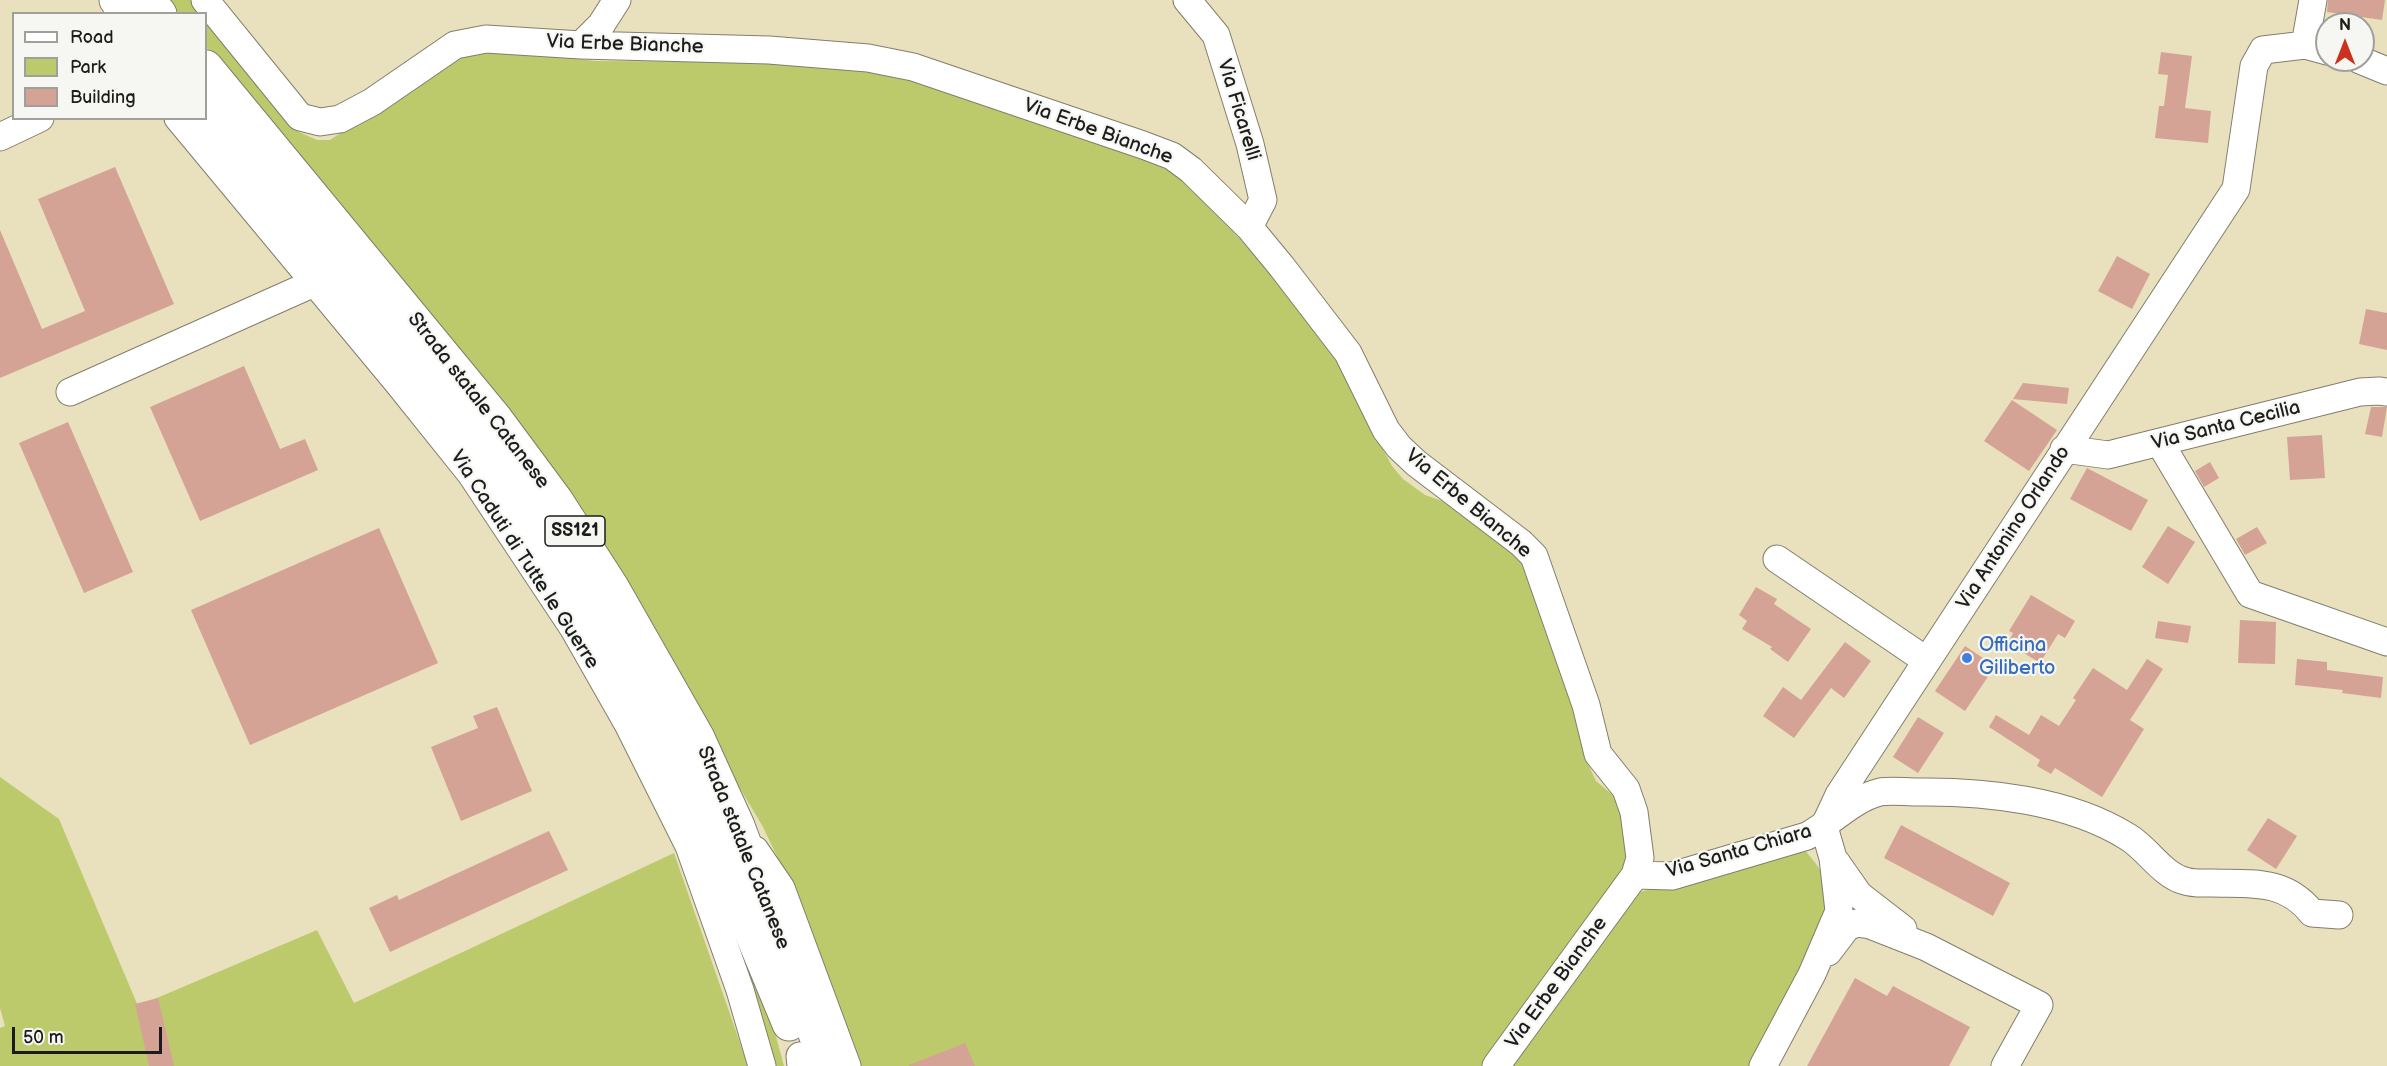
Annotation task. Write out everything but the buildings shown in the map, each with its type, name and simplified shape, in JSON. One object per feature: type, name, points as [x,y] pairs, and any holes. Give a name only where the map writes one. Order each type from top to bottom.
[{"type":"main road","points":[[116,0],[125,12]]},
{"type":"main road","points":[[149,0],[158,12]]},
{"type":"main road","name":"Strada statale Catanese","points":[[207,68],[496,419],[556,500],[612,587],[698,738],[738,826],[808,1063]]},
{"type":"main road","name":"Strada statale Catanese","points":[[207,109],[474,434],[585,595],[655,720],[709,831],[808,1063]]},
{"type":"street","name":"Via Erbe Bianche","points":[[205,0],[300,117],[320,122],[340,119],[372,102],[455,45],[486,39],[581,45],[769,50],[868,58],[913,67],[1172,156],[1191,170],[1249,227],[1348,353],[1386,430],[1399,447],[1416,464],[1521,543],[1534,556],[1586,705],[1598,754],[1626,789],[1634,812],[1640,858],[1635,875],[1496,1066]]},
{"type":"street","points":[[581,45],[601,25],[617,0]]},
{"type":"street","name":"Via Ficarelli","points":[[1187,0],[1216,35],[1250,144],[1263,200],[1249,227]]},
{"type":"street","points":[[2313,0],[2315,32]]},
{"type":"street","name":"Via Antonino Orlando","points":[[1824,827],[1839,795],[2236,189],[2254,66],[2263,50],[2315,48]]},
{"type":"street","points":[[0,137],[36,120]]},
{"type":"street","name":"Via Caduti di Tutte le Guerre","points":[[180,120],[398,382],[471,474],[574,629],[623,715],[689,846],[740,990],[762,1066]]},
{"type":"street","points":[[70,392],[314,283]]},
{"type":"street","name":"Via Santa Cecilia","points":[[2064,449],[2108,455],[2360,392],[2387,392]]},
{"type":"street","points":[[2160,443],[2250,594],[2387,642]]},
{"type":"street","points":[[1777,559],[1927,661]]},
{"type":"street","name":"Via Santa Chiara","points":[[1635,875],[1672,876],[1807,836],[1824,827],[1850,806],[1880,792],[1938,791],[2007,797],[2072,810],[2128,837],[2170,873],[2184,881],[2262,884],[2281,887],[2302,900],[2312,913],[2339,915]]},
{"type":"street","points":[[738,826],[781,888],[847,1066]]},
{"type":"street","points":[[1763,1066],[1809,980],[1839,911],[1833,858],[1824,827]]},
{"type":"street","points":[[1833,858],[1859,895],[1926,947]]},
{"type":"street","points":[[1809,980],[1847,927],[1857,923],[1870,925],[1926,947],[2039,1005],[2005,1066]]},
{"type":"green space","points":[[167,0],[191,0],[201,12],[177,12]]},
{"type":"green space","points":[[207,19],[299,132],[317,140],[330,140],[456,57],[488,49],[532,52],[595,61],[771,62],[910,75],[1174,168],[1190,182],[1253,254],[1274,271],[1341,359],[1379,442],[1392,466],[1403,479],[1425,495],[1459,507],[1523,564],[1565,671],[1589,766],[1596,781],[1622,803],[1627,859],[1618,881],[1482,1066],[857,1066],[790,884],[763,827],[725,763],[463,355],[207,48]]},
{"type":"green space","points":[[0,777],[59,819],[138,1006],[317,930],[354,1003],[674,853],[748,1066],[0,1066],[0,1028],[5,1026],[0,1008]]},
{"type":"green space","points":[[1803,848],[1818,868],[1826,884],[1825,914],[1821,927],[1750,1066],[1508,1066],[1636,893]]},
{"type":"green space","points":[[726,907],[775,1033],[784,1066],[774,1066]]},
{"type":"place","name":"Officina Giliberto","points":[[1967,658]]}]
